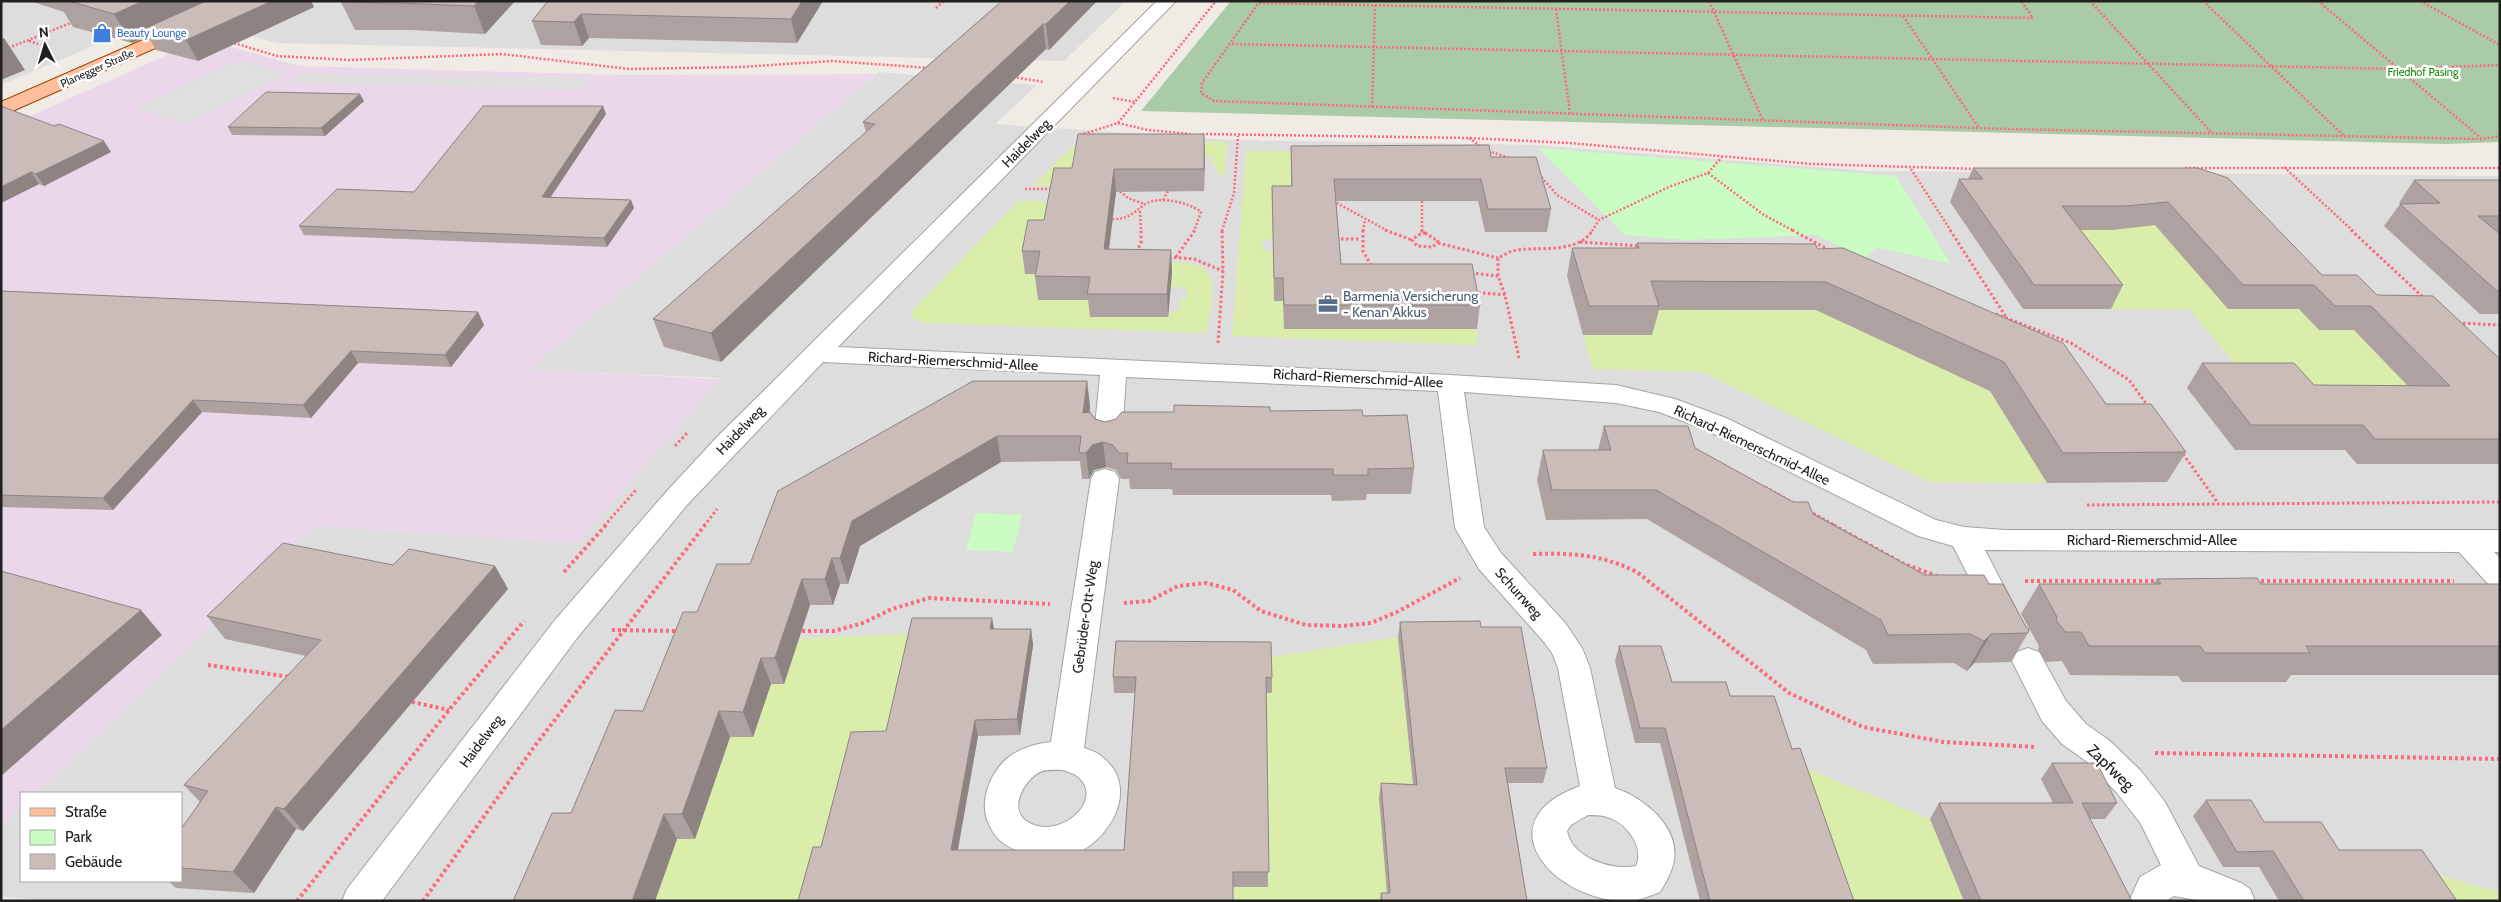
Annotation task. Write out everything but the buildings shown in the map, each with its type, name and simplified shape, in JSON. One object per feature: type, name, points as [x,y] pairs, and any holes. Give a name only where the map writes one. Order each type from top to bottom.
[{"type":"main road","name":"Planegger Straße","points":[[1,110],[247,1]]},
{"type":"street","name":"Haidelweg","points":[[360,901],[566,629],[677,498],[816,354],[1167,1]]},
{"type":"street","name":"Richard-Riemerschmid-Allee","points":[[816,354],[1529,386],[1616,394],[1666,405],[1716,424],[1928,528],[1964,538],[2005,540],[2500,541]]},
{"type":"street","points":[[1108,437],[1114,368]]},
{"type":"street","name":"Schurrweg","points":[[1450,383],[1470,528],[1490,560],[1555,632],[1566,648],[1574,668],[1600,800]]},
{"type":"street","name":"Gebrüder-Ott-Weg","points":[[1066,755],[1105,479]]},
{"type":"street","name":"Zapfweg","points":[[1964,538],[2054,711],[2074,734],[2098,751],[2129,782],[2153,812],[2188,879]]},
{"type":"street","points":[[2466,541],[2500,577]]},
{"type":"street","points":[[2147,901],[2156,886],[2170,880],[2188,879],[2207,884],[2237,901]]},
{"type":"path","points":[[936,8],[944,1]]},
{"type":"path","points":[[1118,123],[1216,1]]},
{"type":"path","points":[[1709,1],[1763,120]]},
{"type":"path","points":[[2021,1],[2033,18],[1260,2],[1202,83],[1201,94],[1214,101],[1979,128],[2346,138],[2482,139],[2500,136]]},
{"type":"path","points":[[2090,1],[2212,133]]},
{"type":"path","points":[[2203,1],[2346,138]]},
{"type":"path","points":[[2222,1],[2354,1]]},
{"type":"path","points":[[2420,1],[2500,44]]},
{"type":"path","points":[[2319,2],[2482,139]]},
{"type":"path","points":[[1372,106],[1375,5]]},
{"type":"path","points":[[1556,9],[1570,114]]},
{"type":"path","points":[[1902,15],[1979,128]]},
{"type":"path","points":[[1,51],[80,19]]},
{"type":"path","points":[[193,25],[204,34],[277,56],[350,60],[502,54],[629,69],[741,67],[832,62],[932,68]]},
{"type":"path","points":[[27,41],[38,44]]},
{"type":"path","points":[[1231,44],[2398,69],[2500,65]]},
{"type":"path","points":[[1006,76],[1134,102]]},
{"type":"path","points":[[1072,138],[1118,123],[1178,133],[1238,136],[1469,138],[1569,143],[1812,164],[1911,168],[1978,168]]},
{"type":"path","points":[[1217,372],[1223,271],[1221,234],[1234,193],[1238,136]]},
{"type":"path","points":[[1469,138],[1491,153],[1518,161]]},
{"type":"path","points":[[1491,153],[1494,162]]},
{"type":"path","points":[[1579,242],[1590,234],[1599,220],[1671,186],[1708,173],[1723,157]]},
{"type":"path","points":[[2284,167],[2429,303]]},
{"type":"path","points":[[1911,168],[2006,318]]},
{"type":"path","points":[[2182,168],[2500,168]]},
{"type":"path","points":[[1538,173],[1557,195],[1599,220]]},
{"type":"path","points":[[1708,173],[1764,215],[1830,251]]},
{"type":"path","points":[[1017,189],[1056,189]]},
{"type":"path","points":[[1116,189],[1128,198],[1144,204],[1162,200],[1192,203],[1201,212],[1197,227],[1176,256]]},
{"type":"path","points":[[1162,200],[1168,191]]},
{"type":"path","points":[[1422,201],[1422,233]]},
{"type":"path","points":[[1333,202],[1387,232],[1412,240],[1414,244],[1425,248],[1433,247],[1438,243]]},
{"type":"path","points":[[1134,255],[1142,243],[1140,211],[1144,204]]},
{"type":"path","points":[[1112,219],[1120,220],[1140,211]]},
{"type":"path","points":[[1365,220],[1360,239],[1362,254],[1371,266],[1378,269]]},
{"type":"path","points":[[1412,240],[1415,236],[1422,233],[1434,236],[1438,243],[1498,258],[1513,251],[1546,250],[1579,242],[1648,246]]},
{"type":"path","points":[[1336,239],[1360,239]]},
{"type":"path","points":[[1804,244],[1814,243]]},
{"type":"path","points":[[1167,257],[1176,256],[1194,259],[1223,271]]},
{"type":"path","points":[[1498,258],[1498,276],[1505,294],[1516,346],[1529,386]]},
{"type":"path","points":[[1363,272],[1371,266]]},
{"type":"path","points":[[1464,272],[1498,276]]},
{"type":"path","points":[[1470,291],[1505,294]]},
{"type":"path","points":[[1988,312],[2071,343],[2128,380],[2150,410]]},
{"type":"path","points":[[2451,323],[2500,325]]},
{"type":"path","points":[[2178,447],[2245,540]]},
{"type":"path","points":[[1764,486],[1798,505]]},
{"type":"path","points":[[424,901],[537,743],[721,503]]},
{"type":"path","points":[[1807,510],[1902,562],[1940,577],[1986,581],[2164,581]]},
{"type":"path","points":[[802,631],[834,631],[863,623],[892,609],[929,598],[1087,605],[1149,601],[1178,586],[1206,583],[1233,590],[1261,611],[1306,624],[1352,625],[1371,623],[1398,612],[1490,560],[1517,554],[1589,553],[1615,560],[1637,572],[1789,692],[1863,727],[1944,742],[2098,751],[2500,758]]},
{"type":"path","points":[[2253,581],[2460,581]]},
{"type":"path","points":[[566,629],[688,631]]},
{"type":"path","points":[[208,665],[292,678]]},
{"type":"path","points":[[412,702],[449,710]]},
{"type":"shaded area","points":[[1,1],[1126,1],[1064,61],[277,43],[169,14],[1,85]]},
{"type":"shaded area","points":[[203,39],[299,66],[622,75],[876,74],[529,370],[720,379],[577,543],[315,526],[38,792],[20,792],[20,809],[1,828],[1,129]]},
{"type":"shaded area","points":[[240,60],[288,74],[184,124],[136,108]]},
{"type":"shaded area","points":[[879,72],[1037,85],[995,124],[1233,140],[1534,145],[1869,171],[2500,176],[2500,901],[42,901],[1,896],[1,828],[20,809],[20,882],[182,882],[182,792],[38,792],[315,526],[577,542],[719,378],[528,370]]},
{"type":"shaded area","points":[[300,73],[591,79],[582,90],[288,83]]},
{"type":"green space","name":"Friedhof Pasing","points":[[1231,1],[2500,1],[2500,142],[2445,144],[1141,111]]},
{"type":"green space","points":[[1115,139],[1227,142],[1225,175],[1217,175],[1217,166],[1213,166],[1213,156],[1081,156],[1075,186],[1033,186],[1068,150],[1079,143]]},
{"type":"green space","points":[[1538,148],[1896,176],[1951,264],[1876,247],[1866,258],[1816,235],[1686,240],[1625,235]]},
{"type":"green space","points":[[1458,150],[1292,208],[1273,239],[1263,240],[1263,251],[1273,251],[1274,301],[1283,301],[1284,329],[1477,329],[1477,345],[1232,336],[1246,151]]},
{"type":"green space","points":[[1018,201],[1055,201],[1042,274],[1092,300],[1090,317],[1169,317],[1170,311],[1179,311],[1180,299],[1186,299],[1187,287],[1171,287],[1172,273],[1159,264],[1174,262],[1191,264],[1205,270],[1210,275],[1212,283],[1207,333],[925,323],[912,318],[912,311]]},
{"type":"green space","points":[[2070,224],[2176,224],[2299,309],[2319,330],[2354,330],[2399,377],[2404,377],[2439,413],[2255,388],[2190,310],[2111,309]]},
{"type":"green space","points":[[1644,310],[1825,311],[1990,391],[2047,483],[1929,482],[1702,372],[1593,369],[1583,335],[1652,335]]},
{"type":"green space","points":[[976,513],[1022,515],[1013,552],[966,550]]},
{"type":"green space","points":[[916,633],[891,747],[809,901],[655,901],[677,839],[695,839],[730,737],[753,737],[771,684],[784,684],[799,639]]},
{"type":"green space","points":[[1398,637],[1414,798],[1387,901],[1234,901],[1234,886],[1268,886],[1266,693],[1271,693],[1271,657]]},
{"type":"green space","points":[[1793,763],[1930,819],[1964,901],[1841,901]]},
{"type":"green space","points":[[2405,866],[2500,892],[2500,901],[2429,901]]},
{"type":"place","name":"Beauty Lounge","points":[[102,33]]},
{"type":"place","name":"Barmenia Versicherung - Kenan Akkus","points":[[1328,304]]}]
